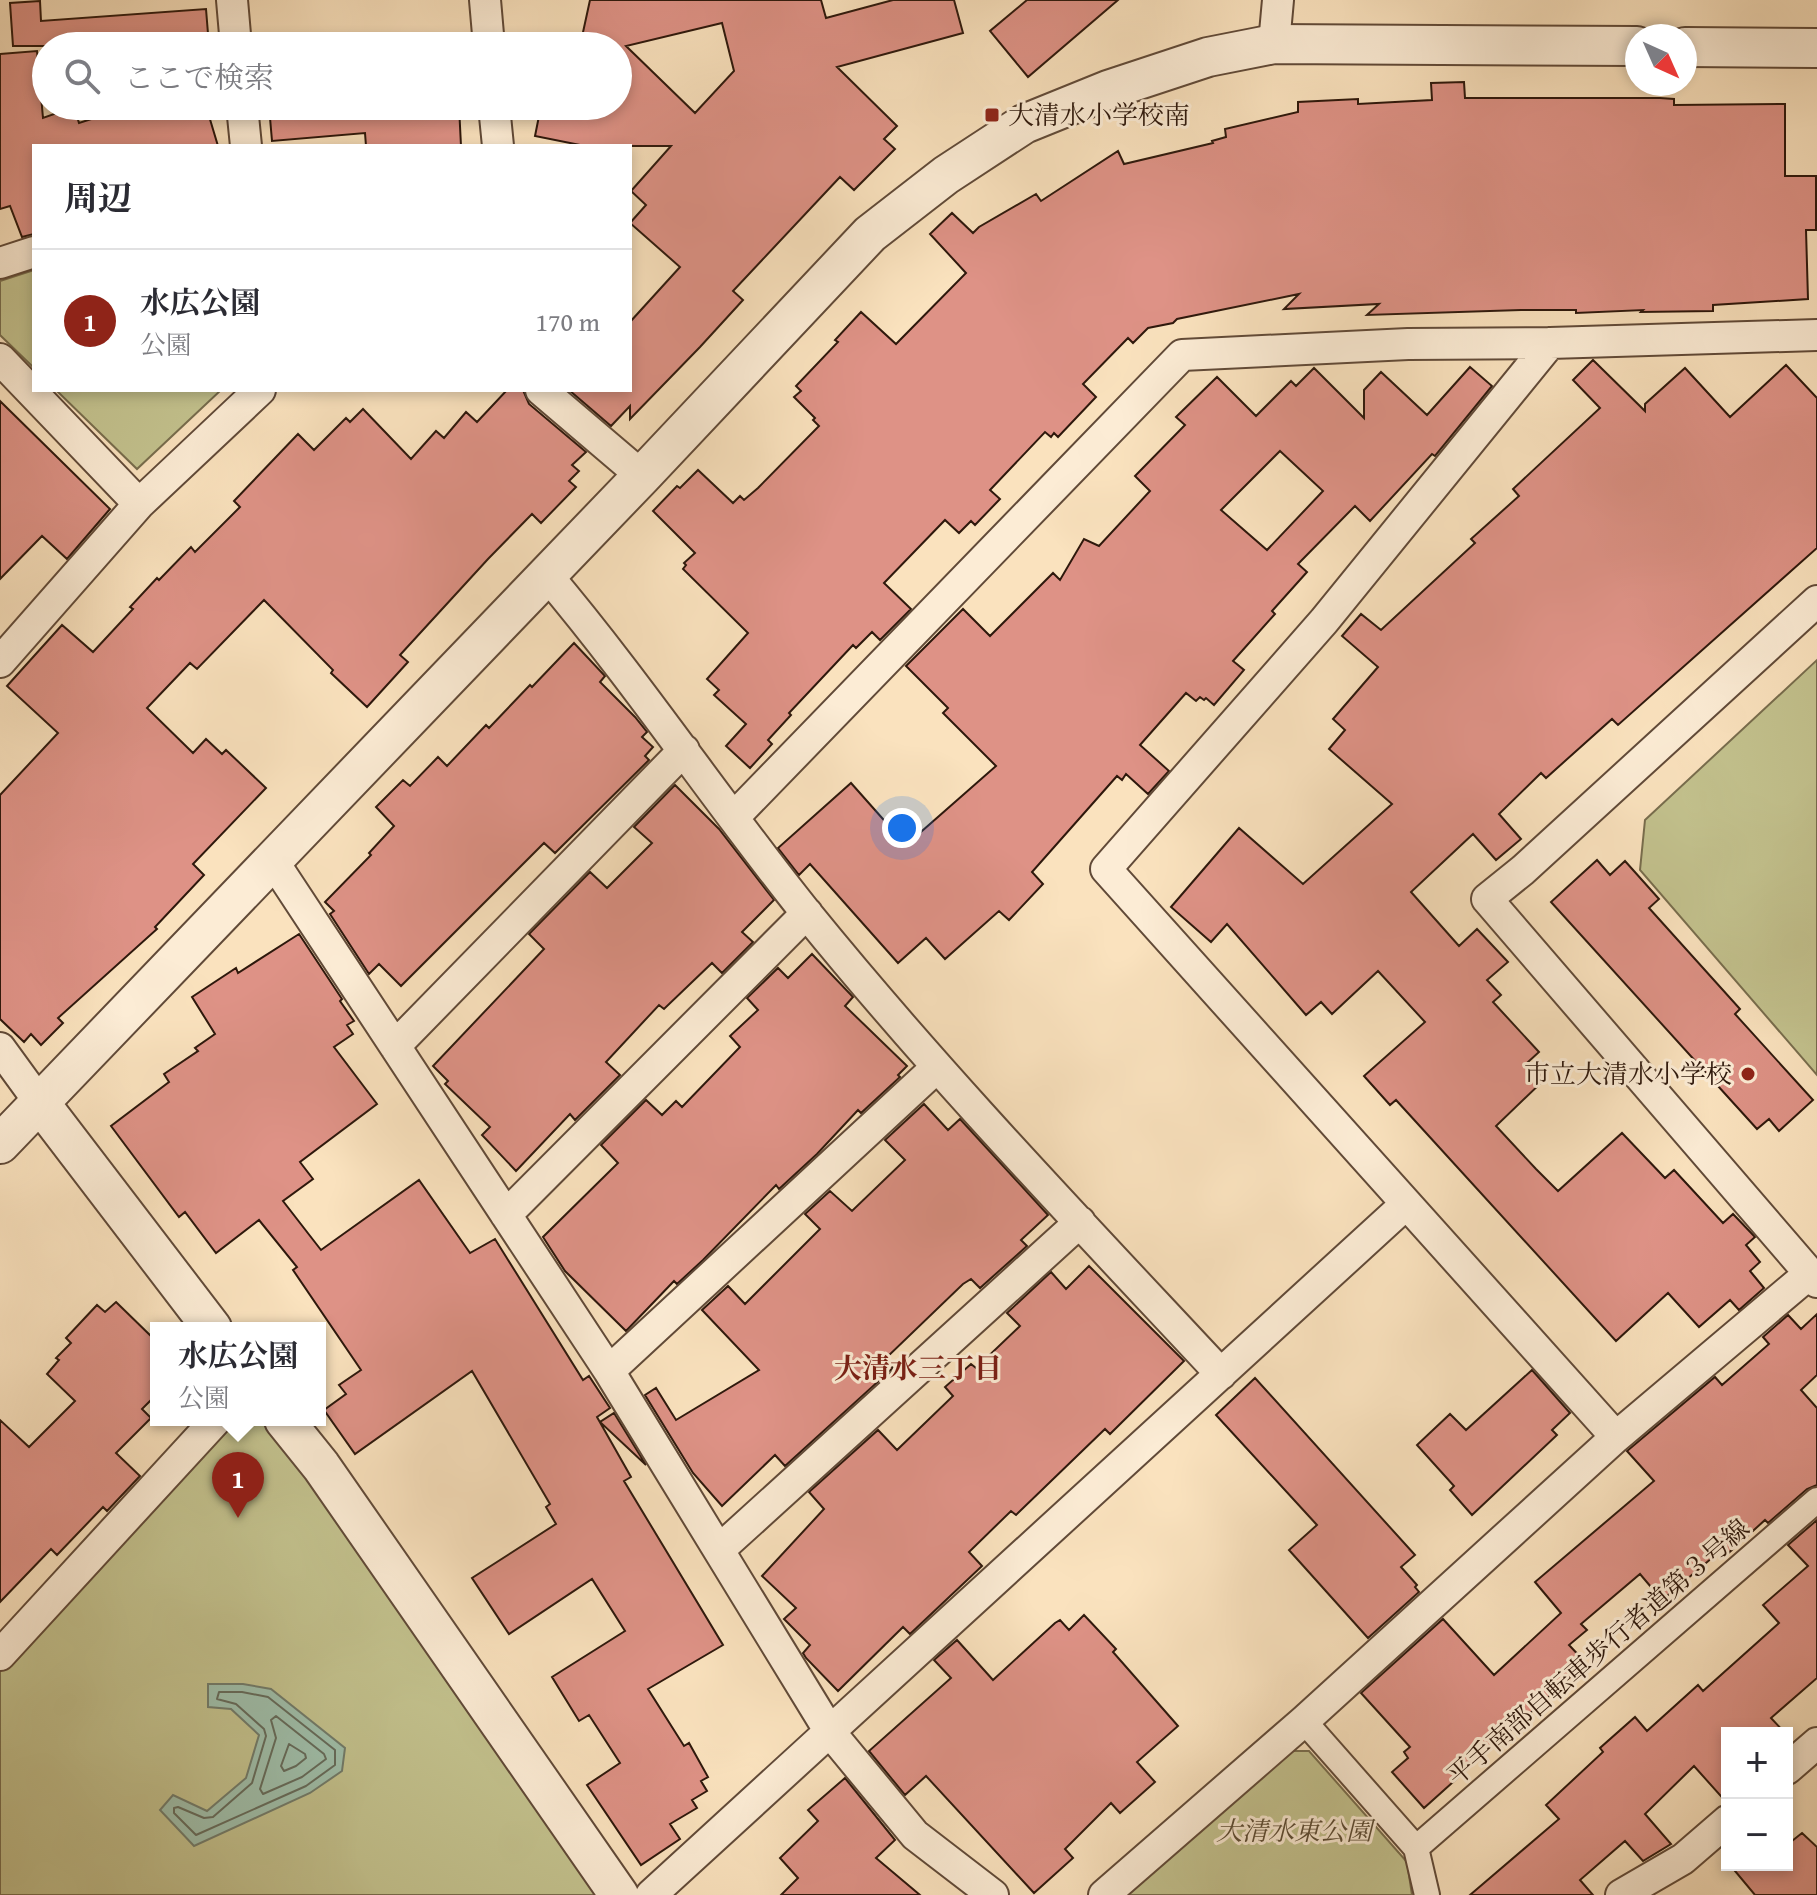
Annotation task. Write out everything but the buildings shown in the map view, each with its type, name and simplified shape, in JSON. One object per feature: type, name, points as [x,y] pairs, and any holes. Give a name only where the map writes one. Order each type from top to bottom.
[{"type":"street","points":[[232,0],[235,32]]},
{"type":"street","points":[[485,0],[488,32]]},
{"type":"street","points":[[1274,44],[1278,0]]},
{"type":"street","points":[[0,1144],[642,476],[870,234],[946,175],[1024,124],[1108,90],[1208,57],[1274,44],[1625,46]]},
{"type":"street","points":[[1697,47],[1817,48]]},
{"type":"street","points":[[243,120],[246,144]]},
{"type":"street","points":[[495,120],[498,144]]},
{"type":"street","points":[[0,263],[32,253]]},
{"type":"street","points":[[734,817],[1182,355],[1408,344],[1817,335]]},
{"type":"street","points":[[1550,343],[1324,621],[1106,869],[1616,1437]]},
{"type":"street","points":[[0,359],[139,504]]},
{"type":"street","points":[[0,662],[139,504],[258,392]]},
{"type":"street","points":[[543,392],[642,476]]},
{"type":"street","points":[[546,574],[589,624],[807,913],[936,1068],[1221,1374]]},
{"type":"street","points":[[1104,1895],[1304,1721],[1616,1437],[1813,1278],[1487,899],[1523,870],[1817,601]]},
{"type":"street","points":[[395,1046],[684,750]]},
{"type":"street","points":[[273,861],[609,1371],[830,1732],[915,1835],[993,1895]]},
{"type":"street","points":[[506,1215],[807,913]]},
{"type":"street","points":[[0,1048],[207,1322]]},
{"type":"street","points":[[609,1371],[936,1068]]},
{"type":"street","points":[[651,1895],[1405,1205]]},
{"type":"street","points":[[719,1550],[1080,1222]]},
{"type":"street","points":[[0,1655],[210,1426]]},
{"type":"street","points":[[289,1426],[321,1466],[619,1895]]},
{"type":"street","name":"平手南部自転車歩行者道第３号線","points":[[1416,1848],[1817,1500]]},
{"type":"street","points":[[1304,1721],[1416,1848],[1427,1895]]},
{"type":"street","points":[[1793,1764],[1817,1743]]},
{"type":"street","points":[[1621,1895],[1683,1859],[1721,1826]]},
{"type":"green space","points":[[32,271],[32,366],[0,335],[0,281]]},
{"type":"green space","points":[[58,392],[219,392],[137,469]]},
{"type":"green space","points":[[1817,660],[1817,1075],[1640,870],[1645,820]]},
{"type":"green space","points":[[210,1426],[284,1426],[617,1895],[0,1895],[0,1655]]},
{"type":"green space","name":"大清水東公園","points":[[1287,1751],[1309,1751],[1407,1862],[1412,1895],[1125,1895]]},
{"type":"water","points":[[208,1684],[243,1684],[271,1689],[345,1748],[342,1771],[310,1793],[194,1846],[160,1810],[173,1795],[207,1811],[246,1778],[259,1735],[231,1709],[208,1707]]},
{"type":"place","name":"大清水小学校南","points":[[992,115]]},
{"type":"place","name":"市立大清水小学校","points":[[1748,1074]]},
{"type":"place","name":"水広公園","points":[[238,1518]]},
{"type":"district","name":"大清水三丁目","points":[[918,1368]]}]
